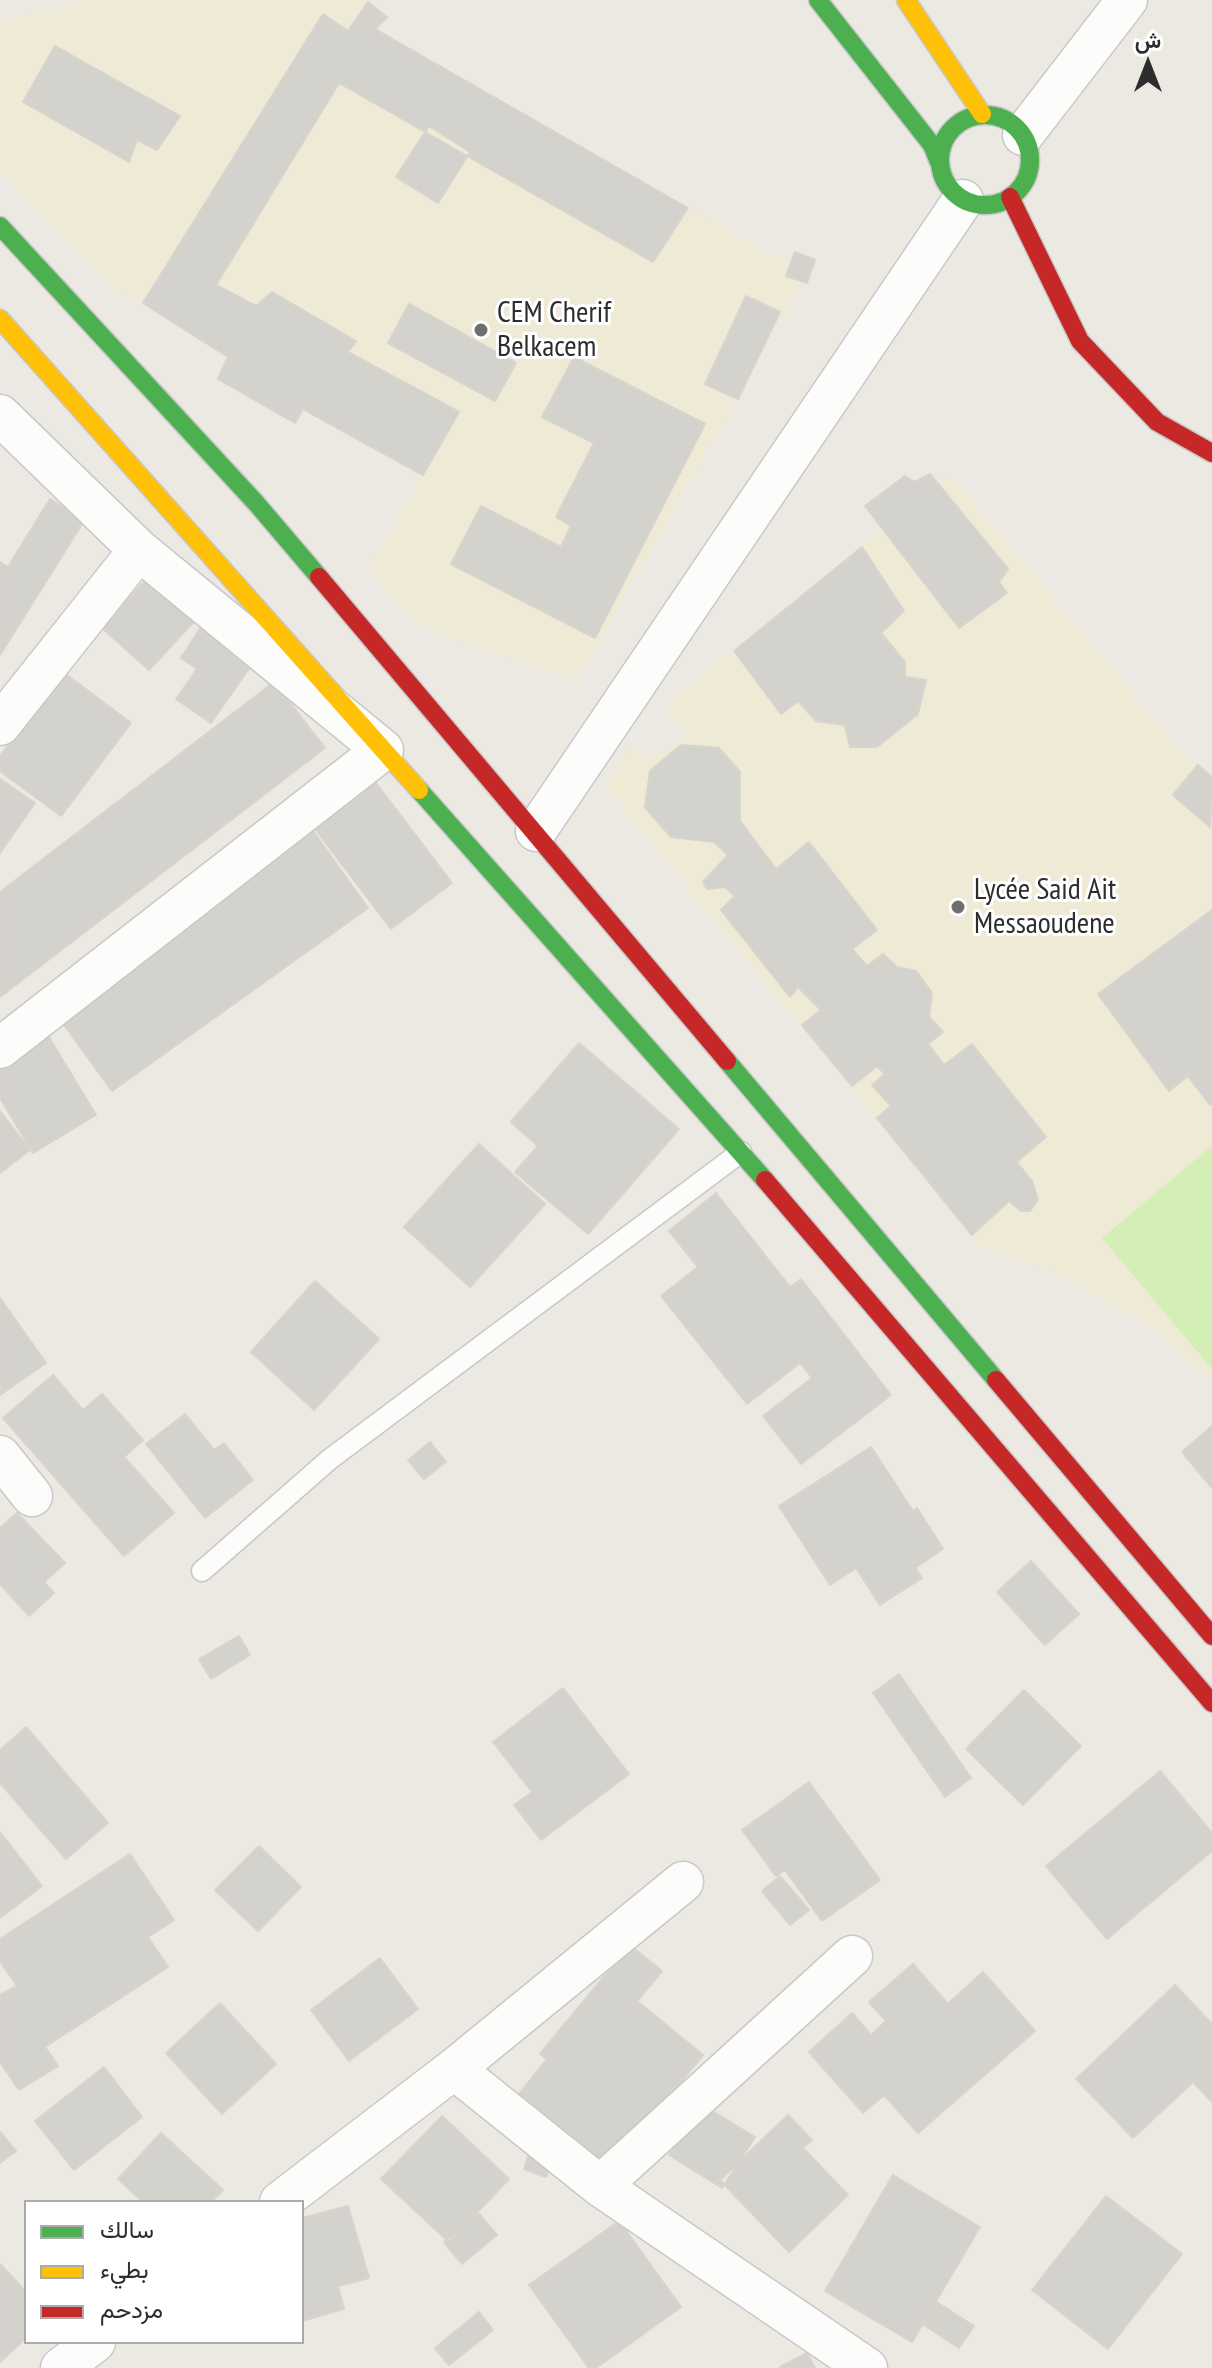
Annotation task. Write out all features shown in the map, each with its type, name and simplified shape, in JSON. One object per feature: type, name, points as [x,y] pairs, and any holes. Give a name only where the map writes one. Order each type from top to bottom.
[{"type":"main road","points":[[818,0],[932,145],[943,177],[963,200],[987,205],[1010,197],[1020,188],[1030,162],[1023,135],[998,116],[982,114],[956,124],[947,135],[939,162]]},
{"type":"main road","points":[[906,0],[982,114]]},
{"type":"main road","points":[[1010,197],[1080,341],[1157,422],[1212,453]]},
{"type":"main road","points":[[0,226],[256,503],[536,831],[1212,1636]]},
{"type":"main road","points":[[0,319],[741,1152],[1212,1703]]},
{"type":"street","points":[[1023,135],[1127,0]]},
{"type":"street","points":[[536,831],[963,200]]},
{"type":"street","points":[[0,415],[139,550],[383,750],[0,1048]]},
{"type":"street","points":[[0,725],[139,550]]},
{"type":"street","points":[[0,1456],[32,1496]]},
{"type":"street","points":[[283,2200],[454,2069],[683,1882]]},
{"type":"street","points":[[600,2186],[852,1956]]},
{"type":"street","points":[[454,2069],[600,2186],[867,2368]]},
{"type":"street","points":[[61,2368],[92,2344]]},
{"type":"lane","points":[[202,1571],[330,1459],[741,1152]]},
{"type":"shaded area","name":"CEM Cherif Belkacem","points":[[91,0],[369,0],[387,17],[376,29],[807,275],[577,682],[418,624],[369,569],[423,474],[304,409],[295,423],[218,379],[227,357],[143,303],[112,288],[0,168],[0,22]]},
{"type":"shaded area","name":"Lycée Said Ait Messaoudene","points":[[950,474],[1212,789],[1212,1383],[1168,1341],[1121,1309],[1047,1268],[980,1247],[605,786],[632,745],[650,761],[689,732],[665,706]]},
{"type":"green space","points":[[1212,1146],[1212,1369],[1102,1238]]},
{"type":"building","points":[[368,2],[387,17],[375,29],[688,208],[653,262],[339,83],[216,285],[256,306],[272,292],[356,341],[348,352],[459,412],[423,475],[303,409],[295,423],[218,379],[228,357],[143,303],[323,14],[348,31]]},
{"type":"building","points":[[55,46],[180,116],[157,150],[137,140],[129,162],[23,102]]},
{"type":"building","points":[[429,126],[470,152],[438,203],[396,177]]},
{"type":"building","points":[[795,252],[815,260],[807,283],[786,276]]},
{"type":"building","points":[[746,296],[780,312],[738,399],[705,384]]},
{"type":"building","points":[[409,304],[516,363],[495,401],[388,343]]},
{"type":"building","points":[[574,357],[705,424],[595,638],[451,564],[481,506],[561,547],[571,526],[556,517],[594,443],[542,417]]},
{"type":"building","points":[[930,474],[1008,569],[999,582],[1007,593],[959,628],[865,506],[905,476],[914,482]]},
{"type":"building","points":[[50,499],[84,521],[0,655],[0,562],[8,567]]},
{"type":"building","points":[[862,547],[904,611],[881,633],[905,662],[905,677],[926,680],[918,714],[877,747],[850,747],[845,725],[816,721],[798,701],[781,714],[734,651]]},
{"type":"building","points":[[152,573],[199,616],[149,670],[102,628]]},
{"type":"building","points":[[203,624],[255,660],[211,723],[176,699],[197,669],[181,658]]},
{"type":"building","points":[[63,672],[131,723],[61,816],[0,771],[0,756]]},
{"type":"building","points":[[274,682],[325,748],[0,997],[0,892]]},
{"type":"building","points":[[681,745],[719,748],[740,772],[740,821],[776,869],[809,842],[877,930],[852,949],[867,966],[883,954],[897,967],[916,971],[932,993],[929,1017],[943,1032],[928,1044],[944,1065],[972,1044],[1046,1137],[1017,1162],[1032,1181],[1038,1200],[1030,1211],[1021,1211],[1009,1201],[972,1235],[877,1118],[891,1106],[872,1085],[885,1074],[877,1066],[852,1086],[802,1025],[821,1010],[798,987],[790,997],[721,910],[735,896],[725,887],[707,889],[703,882],[728,855],[714,842],[671,837],[645,807],[650,771]]},
{"type":"building","points":[[1198,765],[1212,777],[1210,827],[1173,795]]},
{"type":"building","points":[[0,779],[35,803],[0,853]]},
{"type":"building","points":[[373,779],[452,883],[391,929],[312,825]]},
{"type":"building","points":[[313,831],[368,908],[112,1091],[59,1018]]},
{"type":"building","points":[[1212,910],[1210,1105],[1188,1076],[1169,1091],[1098,994]]},
{"type":"building","points":[[47,1034],[96,1115],[33,1153],[0,1098],[0,1061]]},
{"type":"building","points":[[579,1043],[679,1129],[588,1234],[515,1172],[538,1146],[511,1122]]},
{"type":"building","points":[[0,1111],[30,1150],[0,1173]]},
{"type":"building","points":[[479,1144],[545,1204],[470,1287],[404,1227]]},
{"type":"building","points":[[716,1193],[790,1287],[801,1279],[891,1395],[801,1464],[763,1416],[812,1378],[800,1363],[747,1404],[661,1296],[698,1267],[669,1231]]},
{"type":"building","points":[[315,1281],[379,1339],[314,1410],[251,1352]]},
{"type":"building","points":[[0,1298],[46,1363],[0,1395]]},
{"type":"building","points":[[53,1375],[83,1410],[102,1394],[143,1440],[124,1457],[174,1513],[124,1556],[3,1418]]},
{"type":"building","points":[[185,1414],[214,1450],[224,1443],[253,1480],[205,1518],[146,1444]]},
{"type":"building","points":[[1212,1426],[1212,1488],[1182,1452]]},
{"type":"building","points":[[430,1442],[446,1462],[424,1479],[408,1460]]},
{"type":"building","points":[[871,1447],[913,1511],[917,1508],[943,1549],[915,1568],[922,1578],[880,1605],[856,1568],[830,1585],[779,1506]]},
{"type":"building","points":[[17,1513],[65,1563],[44,1582],[54,1593],[29,1616],[0,1584],[0,1528]]},
{"type":"building","points":[[1031,1561],[1079,1614],[1045,1645],[997,1592]]},
{"type":"building","points":[[239,1636],[250,1655],[211,1679],[199,1659]]},
{"type":"building","points":[[899,1674],[971,1778],[945,1797],[873,1693]]},
{"type":"building","points":[[563,1688],[629,1774],[541,1840],[514,1805],[532,1792],[493,1742]]},
{"type":"building","points":[[1024,1690],[1081,1746],[1023,1805],[966,1749]]},
{"type":"building","points":[[26,1727],[108,1823],[66,1859],[0,1783],[0,1750]]},
{"type":"building","points":[[1160,1771],[1212,1833],[1212,1851],[1107,1939],[1046,1866]]},
{"type":"building","points":[[809,1782],[880,1880],[822,1921],[785,1870],[776,1876],[742,1830]]},
{"type":"building","points":[[0,1832],[42,1886],[0,1918]]},
{"type":"building","points":[[259,1846],[301,1887],[258,1931],[215,1890]]},
{"type":"building","points":[[130,1854],[174,1920],[148,1937],[168,1967],[45,2047],[58,2066],[19,2090],[0,2062],[0,1995],[17,1986],[0,1961],[0,1939]]},
{"type":"building","points":[[780,1876],[809,1910],[790,1925],[762,1891]]},
{"type":"building","points":[[630,1945],[662,1971],[637,2001],[703,2055],[609,2168],[519,2094],[547,2059],[540,2054]]},
{"type":"building","points":[[380,1958],[418,2009],[349,2061],[311,2010]]},
{"type":"building","points":[[913,1964],[948,2004],[983,1972],[1035,2031],[918,2133],[884,2095],[863,2113],[809,2052],[852,2013],[871,2035],[886,2021],[869,2002]]},
{"type":"building","points":[[1175,1985],[1212,2024],[1212,2102],[1193,2082],[1133,2138],[1076,2079]]},
{"type":"building","points":[[220,2003],[276,2064],[222,2114],[166,2053]]},
{"type":"building","points":[[104,2067],[142,2117],[74,2170],[35,2121]]},
{"type":"building","points":[[701,2104],[755,2137],[722,2188],[669,2155]]},
{"type":"building","points":[[788,2115],[812,2140],[803,2148],[848,2195],[789,2252],[720,2180]]},
{"type":"building","points":[[442,2116],[509,2179],[449,2242],[381,2179]]},
{"type":"building","points":[[0,2132],[16,2151],[0,2163]]},
{"type":"building","points":[[161,2133],[223,2190],[213,2200],[141,2200],[118,2179]]},
{"type":"building","points":[[530,2150],[553,2158],[546,2177],[524,2169]]},
{"type":"building","points":[[893,2175],[980,2227],[912,2342],[825,2291]]},
{"type":"building","points":[[1106,2196],[1182,2254],[1108,2349],[1032,2290]]},
{"type":"building","points":[[348,2206],[369,2278],[338,2286],[344,2309],[304,2320],[304,2217]]},
{"type":"building","points":[[479,2214],[497,2235],[462,2264],[444,2242]]},
{"type":"building","points":[[619,2221],[681,2307],[596,2368],[589,2368],[529,2285]]},
{"type":"building","points":[[0,2264],[24,2290],[24,2340],[0,2362]]},
{"type":"building","points":[[935,2301],[974,2326],[959,2348],[921,2323]]},
{"type":"building","points":[[479,2312],[493,2330],[449,2365],[435,2348]]},
{"type":"building","points":[[807,2353],[815,2368],[780,2368],[780,2367]]},
{"type":"traffic: fast","points":[[818,0],[932,145],[939,162]]},
{"type":"traffic: fast","points":[[985,115],[1002,119],[1017,128],[1026,143],[1030,160],[1026,177],[1017,192],[1002,201],[985,205],[968,201],[953,192],[944,177],[940,160],[944,143],[953,128],[968,119],[985,115]]},
{"type":"traffic: fast","points":[[0,226],[256,503],[319,577]]},
{"type":"traffic: fast","points":[[419,790],[765,1180]]},
{"type":"traffic: fast","points":[[727,1061],[996,1380]]},
{"type":"traffic: slow","points":[[906,0],[982,114]]},
{"type":"traffic: slow","points":[[0,319],[419,790]]},
{"type":"traffic: jam","points":[[1010,197],[1080,341],[1157,422],[1212,453]]},
{"type":"traffic: jam","points":[[319,577],[727,1061]]},
{"type":"traffic: jam","points":[[765,1180],[1212,1703]]},
{"type":"traffic: jam","points":[[996,1380],[1212,1636]]},
{"type":"place","name":"CEM Cherif Belkacem","points":[[481,330]]},
{"type":"place","name":"Lycée Said Ait Messaoudene","points":[[958,907]]}]
